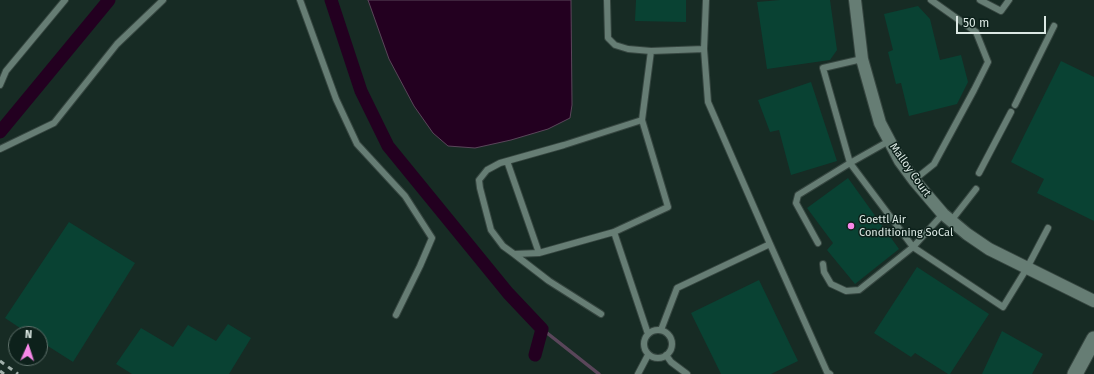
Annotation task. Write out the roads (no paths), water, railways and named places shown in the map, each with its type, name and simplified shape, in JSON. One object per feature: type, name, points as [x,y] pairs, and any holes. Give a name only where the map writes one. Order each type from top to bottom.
[{"type":"street","name":"Malloy Court","points":[[855,0],[862,59],[880,123],[900,161],[914,180],[947,218],[967,234],[1027,268],[1094,301]]},
{"type":"street","points":[[1076,374],[1094,339]]},
{"type":"lane","points":[[0,85],[6,71],[65,0]]},
{"type":"lane","points":[[0,149],[54,123],[118,44],[163,0]]},
{"type":"lane","points":[[300,0],[336,99],[357,144],[406,196],[432,238],[396,315]]},
{"type":"lane","points":[[607,0],[608,38],[615,45],[628,49],[651,51],[704,49]]},
{"type":"lane","points":[[706,0],[704,49],[708,102],[828,373]]},
{"type":"lane","points":[[914,180],[934,164],[988,62],[976,32],[931,0]]},
{"type":"lane","points":[[980,0],[1001,11],[1009,0]]},
{"type":"lane","points":[[1015,105],[1054,26]]},
{"type":"lane","points":[[514,254],[539,253],[614,232],[668,207],[642,120],[651,51]]},
{"type":"lane","points":[[862,59],[823,68],[850,163],[913,247],[1003,307],[1027,268],[1048,228]]},
{"type":"lane","points":[[979,173],[1011,112]]},
{"type":"lane","points":[[601,314],[549,281],[503,246],[490,230],[479,180],[487,170],[507,161],[564,145],[642,120]]},
{"type":"lane","points":[[818,243],[796,204],[798,195],[889,141]]},
{"type":"lane","points":[[507,161],[539,253]]},
{"type":"lane","points":[[823,264],[824,272],[831,284],[846,291],[859,290],[947,218],[976,189]]},
{"type":"lane","points":[[614,232],[648,334]]},
{"type":"lane","points":[[660,330],[677,288],[770,244]]},
{"type":"lane","points":[[656,330],[660,330],[671,339],[671,348],[666,355],[657,358],[648,355],[643,347],[643,342],[648,334],[656,330]]},
{"type":"lane","points":[[638,374],[648,355]]},
{"type":"lane","points":[[666,355],[671,362],[687,374]]},
{"type":"waterway","points":[[0,132],[109,0]]},
{"type":"waterway","points":[[331,0],[361,91],[388,146],[508,293],[542,329],[535,355]]},
{"type":"waterway","points":[[542,329],[599,374]]},
{"type":"railway","points":[[0,361],[18,374]]},
{"type":"railway","points":[[0,371],[4,374]]},
{"type":"place","name":"Goettl Air Conditioning SoCal","points":[[851,226]]}]
